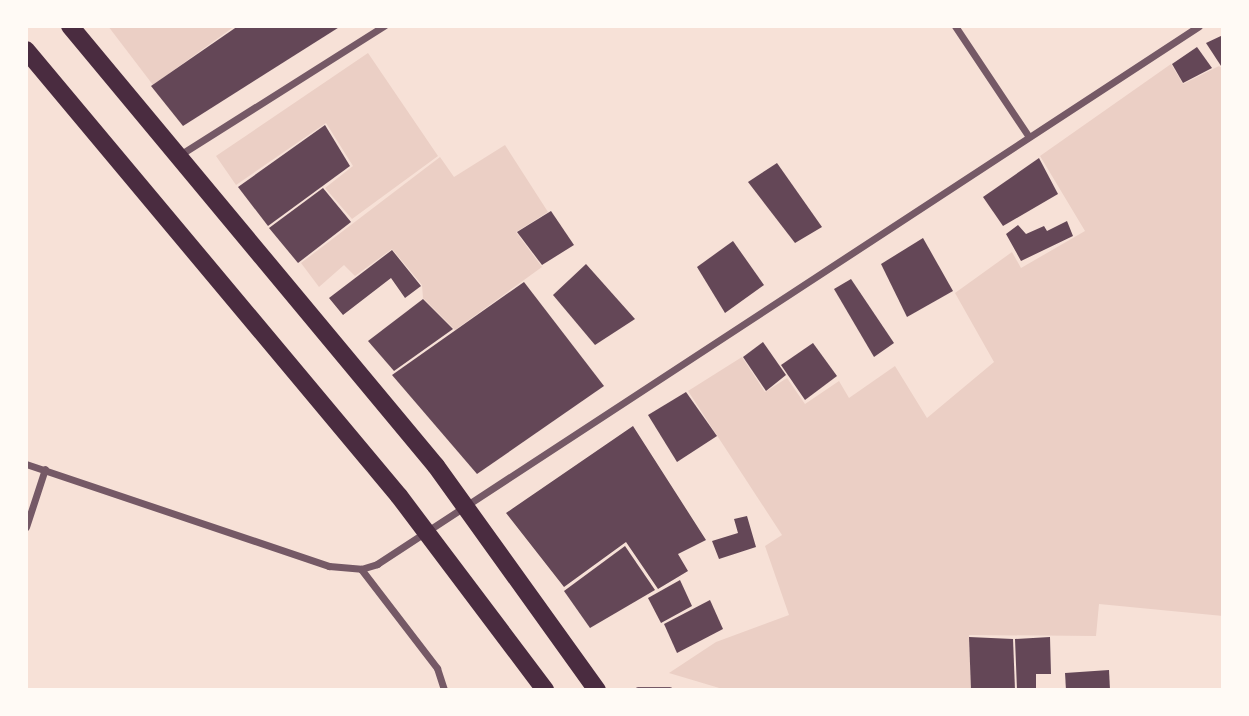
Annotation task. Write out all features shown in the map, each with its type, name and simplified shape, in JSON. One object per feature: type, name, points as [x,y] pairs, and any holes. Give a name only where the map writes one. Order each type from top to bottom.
[{"type":"main road","points":[[70,26],[467,505],[597,690]]},
{"type":"main road","points":[[26,50],[428,532],[545,690]]},
{"type":"street","points":[[178,156],[384,26]]},
{"type":"street","points":[[955,26],[1029,137]]},
{"type":"street","points":[[26,464],[329,566],[361,569],[428,532],[1199,26]]},
{"type":"street","points":[[26,527],[45,469]]},
{"type":"street","points":[[361,569],[437,667],[444,690]]},
{"type":"street","points":[[638,690],[669,690]]},
{"type":"shaded area","points":[[108,26],[235,26],[153,85]]},
{"type":"shaded area","points":[[368,53],[438,156],[352,219],[325,188],[353,166],[326,123],[236,185],[216,156]]},
{"type":"shaded area","points":[[1171,64],[1183,84],[1219,66],[1223,69],[1223,616],[1099,604],[1096,636],[969,635],[971,690],[726,690],[669,673],[716,642],[789,615],[765,546],[782,535],[688,391],[742,357],[765,392],[787,378],[805,404],[839,381],[849,398],[895,366],[927,418],[994,362],[955,293],[1012,252],[1021,268],[1085,231],[1040,156]]},
{"type":"shaded area","points":[[505,145],[548,212],[516,232],[542,267],[455,330],[423,298],[422,285],[392,249],[355,276],[344,265],[319,287],[301,263],[440,157],[454,177]]},
{"type":"building","points":[[238,26],[341,26],[183,126],[151,86]]},
{"type":"building","points":[[1223,35],[1223,69],[1206,43]]},
{"type":"building","points":[[1197,47],[1212,68],[1183,83],[1172,64]]},
{"type":"building","points":[[325,125],[350,166],[268,226],[238,187]]},
{"type":"building","points":[[1039,158],[1058,194],[1003,226],[983,197]]},
{"type":"building","points":[[777,163],[822,227],[795,243],[748,182]]},
{"type":"building","points":[[323,188],[351,222],[298,263],[269,228]]},
{"type":"building","points":[[551,211],[574,245],[542,265],[517,232]]},
{"type":"building","points":[[1067,221],[1073,236],[1021,261],[1006,234],[1018,225],[1026,234],[1044,226],[1047,231]]},
{"type":"building","points":[[923,238],[953,291],[907,317],[881,264]]},
{"type":"building","points":[[733,241],[764,285],[725,313],[697,267]]},
{"type":"building","points":[[392,250],[421,286],[405,298],[391,278],[343,315],[329,298]]},
{"type":"building","points":[[586,264],[635,319],[595,345],[553,295]]},
{"type":"building","points":[[851,279],[894,343],[874,357],[834,289]]},
{"type":"building","points":[[524,282],[604,386],[477,474],[392,375]]},
{"type":"building","points":[[423,299],[453,329],[394,371],[368,341]]},
{"type":"building","points":[[763,342],[786,375],[766,391],[743,357]]},
{"type":"building","points":[[813,343],[837,376],[805,400],[781,365]]},
{"type":"building","points":[[686,392],[717,436],[677,462],[648,415]]},
{"type":"building","points":[[633,426],[706,540],[678,554],[688,571],[658,589],[626,542],[564,587],[506,513]]},
{"type":"building","points":[[747,516],[756,547],[719,559],[712,541],[738,533],[734,519]]},
{"type":"building","points":[[625,546],[655,590],[590,628],[564,591]]},
{"type":"building","points":[[680,580],[692,606],[661,623],[648,598]]},
{"type":"building","points":[[710,600],[723,629],[677,653],[664,624]]},
{"type":"building","points":[[969,637],[1013,639],[1015,690],[971,690]]},
{"type":"building","points":[[1050,637],[1051,674],[1036,674],[1036,690],[1017,690],[1015,639]]},
{"type":"building","points":[[1109,670],[1110,690],[1066,690],[1065,673]]}]
